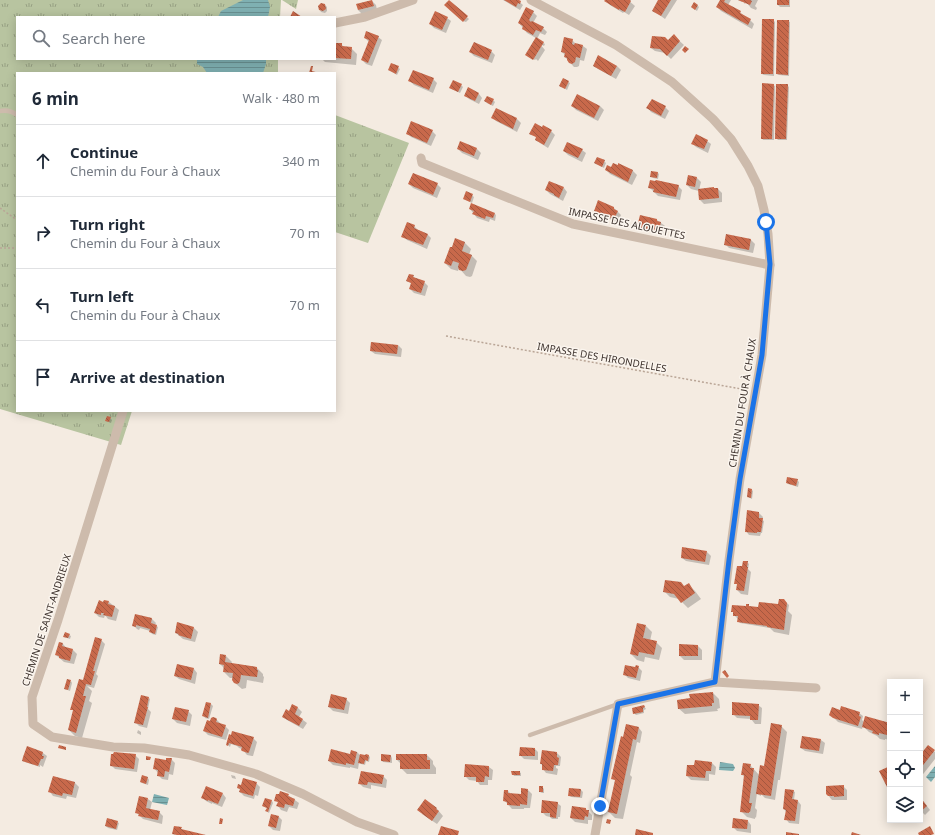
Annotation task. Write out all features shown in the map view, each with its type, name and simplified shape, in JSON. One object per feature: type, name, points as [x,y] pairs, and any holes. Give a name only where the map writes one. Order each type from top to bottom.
[{"type":"street","points":[[336,23],[365,17],[413,0]]},
{"type":"street","name":"CHEMIN DU FOUR À CHAUX","points":[[531,0],[616,45],[672,82],[714,119],[731,139],[748,166],[758,186],[768,234],[770,264],[762,355],[740,479],[715,682]]},
{"type":"street","name":"IMPASSE DES ALOUETTES","points":[[421,158],[422,163],[572,224],[770,264]]},
{"type":"street","name":"CHEMIN DE SAINT-ANDRIEUX","points":[[123,412],[32,697],[33,724],[52,737],[113,747],[144,748],[189,755],[256,774],[303,794],[357,822],[394,835]]},
{"type":"street","points":[[595,835],[618,704],[715,682],[816,688]]},
{"type":"lane","points":[[0,111],[11,111],[16,114]]},
{"type":"lane","points":[[530,735],[618,704]]},
{"type":"path","points":[[0,208],[16,219]]},
{"type":"path","points":[[0,248],[16,248]]},
{"type":"path","name":"IMPASSE DES HIRONDELLES","points":[[446,336],[756,391]]},
{"type":"green space","points":[[0,0],[281,0],[280,16],[16,16],[16,60],[278,60],[278,72],[16,72],[16,412],[132,412],[121,445],[0,409]]},
{"type":"green space","points":[[282,0],[298,0],[296,9]]},
{"type":"green space","points":[[336,115],[409,143],[368,243],[336,232]]},
{"type":"water","points":[[243,0],[268,0],[270,7],[268,16],[218,16],[221,11]]},
{"type":"water","points":[[197,60],[266,60],[263,72],[206,72],[203,67],[197,64]]},
{"type":"water","points":[[720,762],[733,764],[735,768],[733,771],[719,770]]},
{"type":"water","points":[[935,766],[935,777],[931,782],[926,777]]},
{"type":"water","points":[[154,794],[169,798],[167,805],[152,802]]},
{"type":"building","points":[[372,0],[374,6],[358,10],[356,4]]},
{"type":"building","points":[[449,0],[468,16],[463,22],[444,5]]},
{"type":"building","points":[[504,0],[519,0],[521,1],[516,7]]},
{"type":"building","points":[[658,0],[671,0],[661,16],[652,11]]},
{"type":"building","points":[[720,0],[725,0],[724,2],[741,11],[740,13],[751,19],[748,25],[716,7]]},
{"type":"building","points":[[738,0],[750,0],[752,1],[750,5]]},
{"type":"building","points":[[777,0],[789,0],[789,5],[777,5]]},
{"type":"building","points":[[604,1],[631,1],[625,12]]},
{"type":"building","points":[[694,2],[698,5],[695,10],[691,7]]},
{"type":"building","points":[[321,3],[325,4],[326,9],[323,11],[319,10],[318,6]]},
{"type":"building","points":[[526,7],[534,11],[529,20],[544,27],[541,32],[536,30],[533,35],[522,29],[523,26],[518,23]]},
{"type":"building","points":[[293,11],[300,16],[290,16]]},
{"type":"building","points":[[435,11],[448,17],[442,30],[429,24]]},
{"type":"building","points":[[762,19],[774,19],[773,74],[761,74]]},
{"type":"building","points":[[777,20],[789,20],[788,75],[776,74]]},
{"type":"building","points":[[366,31],[379,36],[368,63],[361,60],[369,40],[364,38]]},
{"type":"building","points":[[674,34],[680,41],[667,56],[660,49],[650,48],[652,36],[665,37],[668,40]]},
{"type":"building","points":[[536,37],[544,42],[533,60],[525,55]]},
{"type":"building","points":[[564,37],[573,39],[572,44],[574,45],[575,43],[583,45],[580,58],[576,57],[575,62],[572,64],[569,63],[567,58],[564,57],[565,53],[561,52]]},
{"type":"building","points":[[474,42],[492,50],[488,60],[469,52]]},
{"type":"building","points":[[336,43],[342,43],[342,46],[352,47],[351,59],[336,58]]},
{"type":"building","points":[[685,46],[689,49],[685,53],[682,50]]},
{"type":"building","points":[[598,55],[617,66],[611,76],[593,66]]},
{"type":"building","points":[[391,63],[399,66],[396,74],[388,70]]},
{"type":"building","points":[[311,66],[313,66],[312,71],[316,72],[309,72]]},
{"type":"building","points":[[413,70],[434,78],[429,90],[408,81]]},
{"type":"building","points":[[563,78],[569,81],[565,89],[559,86]]},
{"type":"building","points":[[453,80],[462,84],[458,92],[449,88]]},
{"type":"building","points":[[762,83],[774,84],[772,139],[761,139]]},
{"type":"building","points":[[776,84],[788,84],[786,139],[775,139]]},
{"type":"building","points":[[468,87],[479,93],[475,101],[464,96]]},
{"type":"building","points":[[577,94],[600,106],[594,118],[571,106]]},
{"type":"building","points":[[487,96],[494,99],[491,105],[484,101]]},
{"type":"building","points":[[652,99],[666,106],[661,116],[646,108]]},
{"type":"building","points":[[496,108],[517,118],[513,129],[491,118]]},
{"type":"building","points":[[411,121],[433,130],[427,143],[406,134]]},
{"type":"building","points":[[535,123],[552,130],[544,145],[535,140],[536,137],[529,134]]},
{"type":"building","points":[[696,134],[708,140],[704,149],[691,144]]},
{"type":"building","points":[[460,141],[477,148],[474,156],[457,149]]},
{"type":"building","points":[[567,142],[583,149],[578,158],[563,151]]},
{"type":"building","points":[[597,157],[605,160],[602,167],[594,163]]},
{"type":"building","points":[[613,163],[618,165],[618,163],[633,170],[628,182],[605,170],[607,165],[611,167]]},
{"type":"building","points":[[651,171],[658,172],[657,178],[650,177]]},
{"type":"building","points":[[413,173],[438,183],[433,195],[408,184]]},
{"type":"building","points":[[688,175],[697,177],[695,187],[686,185]]},
{"type":"building","points":[[650,180],[679,185],[676,197],[653,192],[654,189],[648,188]]},
{"type":"building","points":[[549,181],[564,187],[559,198],[545,190]]},
{"type":"building","points":[[718,188],[719,198],[699,200],[698,189]]},
{"type":"building","points":[[466,191],[473,194],[470,202],[463,199]]},
{"type":"building","points":[[598,200],[614,207],[614,209],[618,211],[614,219],[594,211]]},
{"type":"building","points":[[471,203],[495,213],[493,218],[486,216],[485,219],[472,214],[474,211],[469,209]]},
{"type":"building","points":[[640,215],[657,219],[657,221],[661,222],[659,231],[637,227]]},
{"type":"building","points":[[407,222],[415,225],[414,228],[428,234],[423,245],[401,237]]},
{"type":"building","points":[[726,234],[751,239],[749,250],[724,245]]},
{"type":"building","points":[[455,238],[465,242],[462,251],[472,255],[466,270],[463,271],[459,270],[459,263],[453,261],[451,266],[444,263]]},
{"type":"building","points":[[409,274],[425,281],[421,293],[409,289],[411,283],[406,281]]},
{"type":"building","points":[[371,342],[398,345],[397,354],[370,351]]},
{"type":"building","points":[[107,416],[111,417],[109,422],[105,421]]},
{"type":"building","points":[[787,477],[798,479],[796,486],[786,483]]},
{"type":"building","points":[[748,488],[752,489],[751,498],[747,497]]},
{"type":"building","points":[[747,510],[759,512],[759,518],[763,518],[761,532],[745,532]]},
{"type":"building","points":[[682,547],[707,551],[705,562],[681,558]]},
{"type":"building","points":[[743,561],[748,561],[744,591],[736,590],[737,584],[734,584],[737,566],[742,566]]},
{"type":"building","points":[[665,580],[681,582],[684,586],[689,583],[695,593],[681,603],[674,594],[663,592]]},
{"type":"building","points":[[779,599],[784,599],[787,603],[784,630],[737,622],[738,616],[733,616],[733,612],[731,612],[732,605],[746,606],[746,604],[749,604],[749,606],[758,607],[759,602],[778,604]]},
{"type":"building","points":[[99,600],[103,602],[104,600],[109,601],[108,604],[115,606],[112,617],[103,615],[104,613],[101,613],[101,615],[94,613]]},
{"type":"building","points":[[135,614],[152,618],[151,623],[157,625],[155,634],[149,632],[150,629],[136,625],[136,627],[132,626]]},
{"type":"building","points":[[177,622],[194,627],[191,639],[175,633]]},
{"type":"building","points":[[637,623],[646,625],[643,638],[657,641],[654,655],[639,652],[638,656],[630,654]]},
{"type":"building","points":[[65,632],[70,634],[68,638],[63,637]]},
{"type":"building","points":[[95,637],[102,639],[93,671],[95,671],[91,685],[86,684],[83,696],[86,696],[76,733],[68,730],[73,710],[70,710],[79,679],[83,680]]},
{"type":"building","points":[[59,642],[63,643],[62,646],[73,649],[70,661],[59,658],[59,656],[55,655]]},
{"type":"building","points":[[679,644],[698,645],[698,656],[679,656]]},
{"type":"building","points":[[220,654],[226,655],[225,662],[257,667],[257,677],[241,675],[239,683],[234,683],[232,680],[233,673],[223,672],[224,665],[219,664]]},
{"type":"building","points":[[177,664],[194,668],[191,680],[174,676]]},
{"type":"building","points":[[625,665],[635,667],[636,665],[639,666],[636,678],[623,675]]},
{"type":"building","points":[[725,670],[729,676],[727,678],[722,672]]},
{"type":"building","points":[[67,679],[71,680],[68,690],[64,689]]},
{"type":"building","points":[[713,692],[714,703],[712,703],[712,706],[678,709],[677,700],[690,698],[689,694]]},
{"type":"building","points":[[331,694],[347,698],[344,710],[328,707]]},
{"type":"building","points":[[141,695],[149,697],[143,725],[134,723]]},
{"type":"building","points":[[206,702],[211,703],[208,718],[202,716]]},
{"type":"building","points":[[732,702],[759,704],[758,720],[750,720],[750,716],[732,715]]},
{"type":"building","points":[[292,704],[298,707],[295,714],[303,719],[299,726],[282,717],[286,709],[289,711]]},
{"type":"building","points":[[644,705],[645,707],[643,708],[643,712],[633,714],[632,708]]},
{"type":"building","points":[[841,706],[860,712],[859,716],[861,717],[858,726],[833,718],[829,715],[832,707],[840,710]]},
{"type":"building","points":[[175,707],[189,710],[186,722],[172,719]]},
{"type":"building","points":[[865,716],[887,722],[887,735],[872,733],[873,731],[862,727]]},
{"type":"building","points":[[213,717],[217,719],[216,722],[226,725],[222,737],[203,731],[207,720],[210,721]]},
{"type":"building","points":[[771,723],[782,725],[771,796],[756,794],[760,765],[764,766]]},
{"type":"building","points":[[626,724],[639,727],[636,740],[633,739],[617,814],[608,812],[615,780],[611,779],[621,736],[623,737]]},
{"type":"building","points":[[232,731],[254,737],[248,753],[241,750],[242,747],[229,743],[228,746],[226,745],[229,734],[231,735]]},
{"type":"building","points":[[802,736],[821,739],[819,751],[800,748]]},
{"type":"building","points":[[59,745],[66,747],[66,750],[58,748]]},
{"type":"building","points":[[928,745],[935,750],[923,765],[923,751]]},
{"type":"building","points":[[27,746],[43,752],[43,759],[41,759],[38,766],[22,761]]},
{"type":"building","points":[[520,747],[535,748],[535,756],[519,756]]},
{"type":"building","points":[[331,749],[350,754],[351,750],[357,752],[354,765],[346,763],[346,765],[328,761]]},
{"type":"building","points":[[542,750],[557,752],[557,757],[559,758],[558,765],[554,765],[553,771],[542,770],[542,764],[540,764]]},
{"type":"building","points":[[114,752],[136,754],[134,769],[110,766],[111,754]]},
{"type":"building","points":[[360,754],[369,755],[368,761],[365,760],[364,764],[358,763]]},
{"type":"building","points":[[381,754],[391,755],[390,762],[381,761]]},
{"type":"building","points":[[396,754],[427,754],[427,760],[430,760],[430,769],[400,769],[400,760],[396,760]]},
{"type":"building","points":[[146,756],[151,757],[150,760],[146,760]]},
{"type":"building","points":[[155,758],[166,760],[166,758],[172,758],[169,772],[165,771],[164,777],[157,776],[158,770],[153,769]]},
{"type":"building","points":[[695,760],[712,762],[711,771],[706,771],[705,778],[686,776],[687,765],[694,765]]},
{"type":"building","points":[[743,763],[751,764],[750,768],[754,768],[749,803],[752,803],[749,813],[740,812],[744,775],[741,775]]},
{"type":"building","points":[[465,764],[489,766],[489,777],[485,776],[484,782],[476,782],[476,777],[464,777]]},
{"type":"building","points":[[887,767],[887,787],[879,771]]},
{"type":"building","points":[[361,771],[384,775],[382,784],[368,782],[367,785],[358,784]]},
{"type":"building","points":[[511,771],[520,771],[520,775],[512,775]]},
{"type":"building","points":[[142,775],[148,777],[146,784],[140,782]]},
{"type":"building","points":[[53,776],[75,782],[72,795],[63,793],[62,796],[48,792]]},
{"type":"building","points":[[243,778],[257,782],[253,796],[239,792],[240,789],[237,788],[238,784],[241,785]]},
{"type":"building","points":[[844,785],[844,796],[834,797],[826,794],[826,786]]},
{"type":"building","points":[[206,786],[223,793],[218,804],[201,798]]},
{"type":"building","points":[[539,786],[543,786],[543,792],[539,792]]},
{"type":"building","points":[[521,788],[528,789],[527,805],[507,805],[507,802],[503,801],[504,790],[508,790],[508,793],[521,794]]},
{"type":"building","points":[[569,788],[581,789],[580,797],[568,796]]},
{"type":"building","points":[[785,789],[794,790],[792,799],[798,800],[795,821],[784,820],[786,810],[783,809]]},
{"type":"building","points":[[280,791],[289,794],[288,796],[295,799],[293,806],[285,804],[284,808],[276,806],[278,802],[274,801],[276,794],[279,794]]},
{"type":"building","points":[[139,796],[148,798],[146,808],[160,811],[158,820],[138,816],[139,814],[135,813]]},
{"type":"building","points":[[265,798],[272,800],[268,812],[265,811],[267,808],[262,806]]},
{"type":"building","points":[[425,799],[439,811],[432,821],[417,810]]},
{"type":"building","points":[[542,800],[558,802],[556,818],[550,817],[550,813],[541,813]]},
{"type":"building","points":[[923,801],[927,806],[923,809]]},
{"type":"building","points":[[572,806],[586,808],[586,810],[589,810],[588,817],[585,816],[584,820],[570,818]]},
{"type":"building","points":[[271,814],[279,816],[276,828],[268,826]]},
{"type":"building","points":[[107,818],[118,821],[116,829],[105,826]]},
{"type":"building","points":[[220,818],[223,819],[222,824],[219,824]]},
{"type":"building","points":[[733,818],[748,820],[747,829],[732,828]]},
{"type":"building","points":[[607,819],[611,820],[610,824],[606,823]]},
{"type":"building","points":[[174,826],[182,827],[181,829],[206,835],[172,834]]},
{"type":"building","points":[[441,826],[459,831],[458,835],[438,835]]},
{"type":"building","points":[[930,826],[934,834],[919,835],[918,833]]},
{"type":"building","points":[[636,829],[653,833],[653,835],[635,835]]},
{"type":"building","points":[[786,832],[799,834],[799,835],[786,835]]},
{"type":"building","points":[[852,832],[861,835],[851,835]]},
{"type":"route","points":[[600,806],[618,704],[715,682],[740,479],[762,355],[770,264],[766,222]]}]
